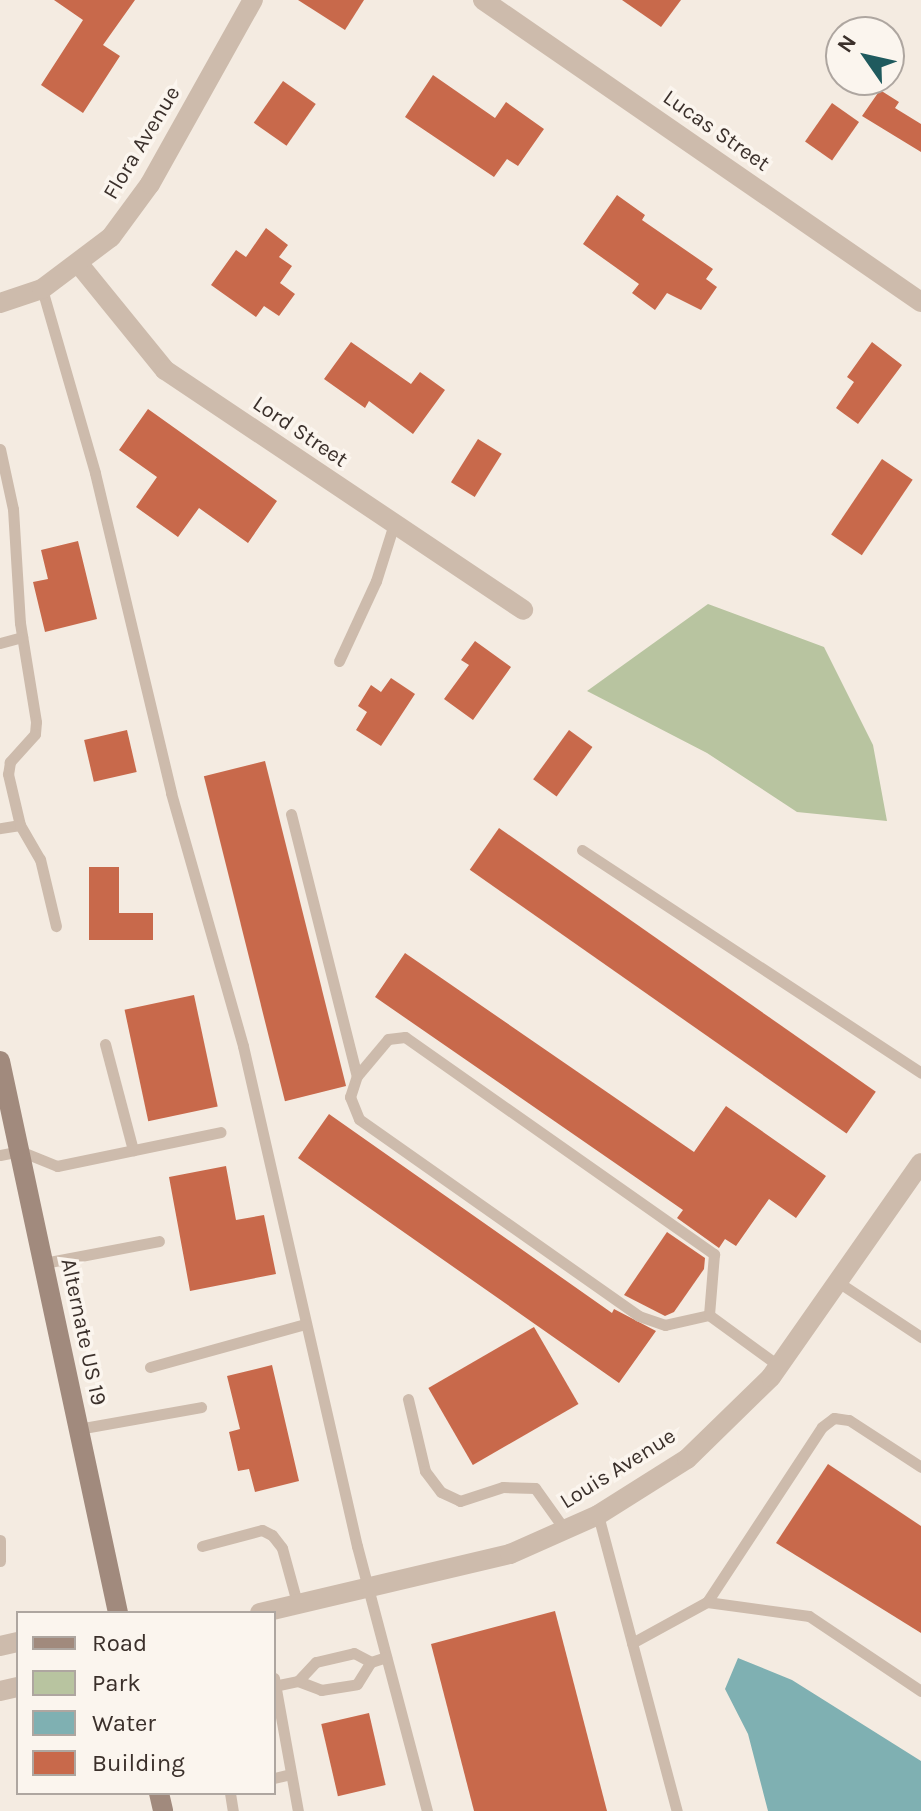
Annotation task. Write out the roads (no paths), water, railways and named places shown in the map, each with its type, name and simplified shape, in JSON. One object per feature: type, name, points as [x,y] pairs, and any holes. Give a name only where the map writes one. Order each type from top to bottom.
[{"type":"main road","name":"Alternate US 19","points":[[0,1061],[10,1153],[44,1263],[118,1611]]},
{"type":"street","name":"Flora Avenue","points":[[0,303],[42,289],[111,237],[150,184],[253,0]]},
{"type":"street","name":"Lucas Street","points":[[483,0],[921,302]]},
{"type":"street","name":"Lord Street","points":[[78,263],[165,370],[523,610]]},
{"type":"street","name":"Louis Avenue","points":[[271,1611],[510,1554],[598,1515],[687,1459],[779,1366],[921,1163]]},
{"type":"lane","points":[[42,289],[95,473],[171,793],[243,1046],[367,1589],[427,1811]]},
{"type":"lane","points":[[0,449],[13,509],[22,637],[36,722],[35,734],[10,762],[8,774],[20,825],[40,859],[56,926]]},
{"type":"lane","points":[[339,661],[376,581],[394,524]]},
{"type":"lane","points":[[0,643],[22,637]]},
{"type":"lane","points":[[291,814],[357,1076]]},
{"type":"lane","points":[[0,828],[20,825]]},
{"type":"lane","points":[[582,850],[921,1073]]},
{"type":"lane","points":[[709,1315],[714,1254],[405,1037],[388,1039],[357,1076],[350,1097],[359,1119],[639,1316],[665,1325],[709,1315],[779,1366]]},
{"type":"lane","points":[[105,1044],[133,1150]]},
{"type":"lane","points":[[10,1153],[57,1166],[221,1132]]},
{"type":"lane","points":[[44,1263],[159,1241]]},
{"type":"lane","points":[[838,1282],[921,1337]]},
{"type":"lane","points":[[150,1367],[305,1324]]},
{"type":"lane","points":[[408,1399],[425,1471],[441,1492],[460,1501],[503,1487],[535,1488],[565,1530]]},
{"type":"lane","points":[[78,1429],[201,1407]]},
{"type":"lane","points":[[632,1643],[707,1602],[822,1427],[834,1418],[849,1420],[921,1467]]},
{"type":"lane","points":[[598,1515],[677,1811]]},
{"type":"lane","points":[[202,1546],[262,1530],[272,1535],[282,1548],[298,1606]]},
{"type":"lane","points":[[0,1540],[0,1561]]},
{"type":"lane","points":[[707,1602],[809,1616],[921,1691]]},
{"type":"lane","points":[[298,1681],[316,1662],[354,1653],[371,1662]]},
{"type":"lane","points":[[276,1683],[298,1681],[321,1690],[357,1684],[371,1662],[386,1657]]},
{"type":"lane","points":[[276,1689],[298,1811]]},
{"type":"lane","points":[[276,1778],[291,1774]]},
{"type":"water","points":[[738,1658],[792,1680],[921,1761],[921,1811],[768,1811],[748,1734],[725,1689]]}]
